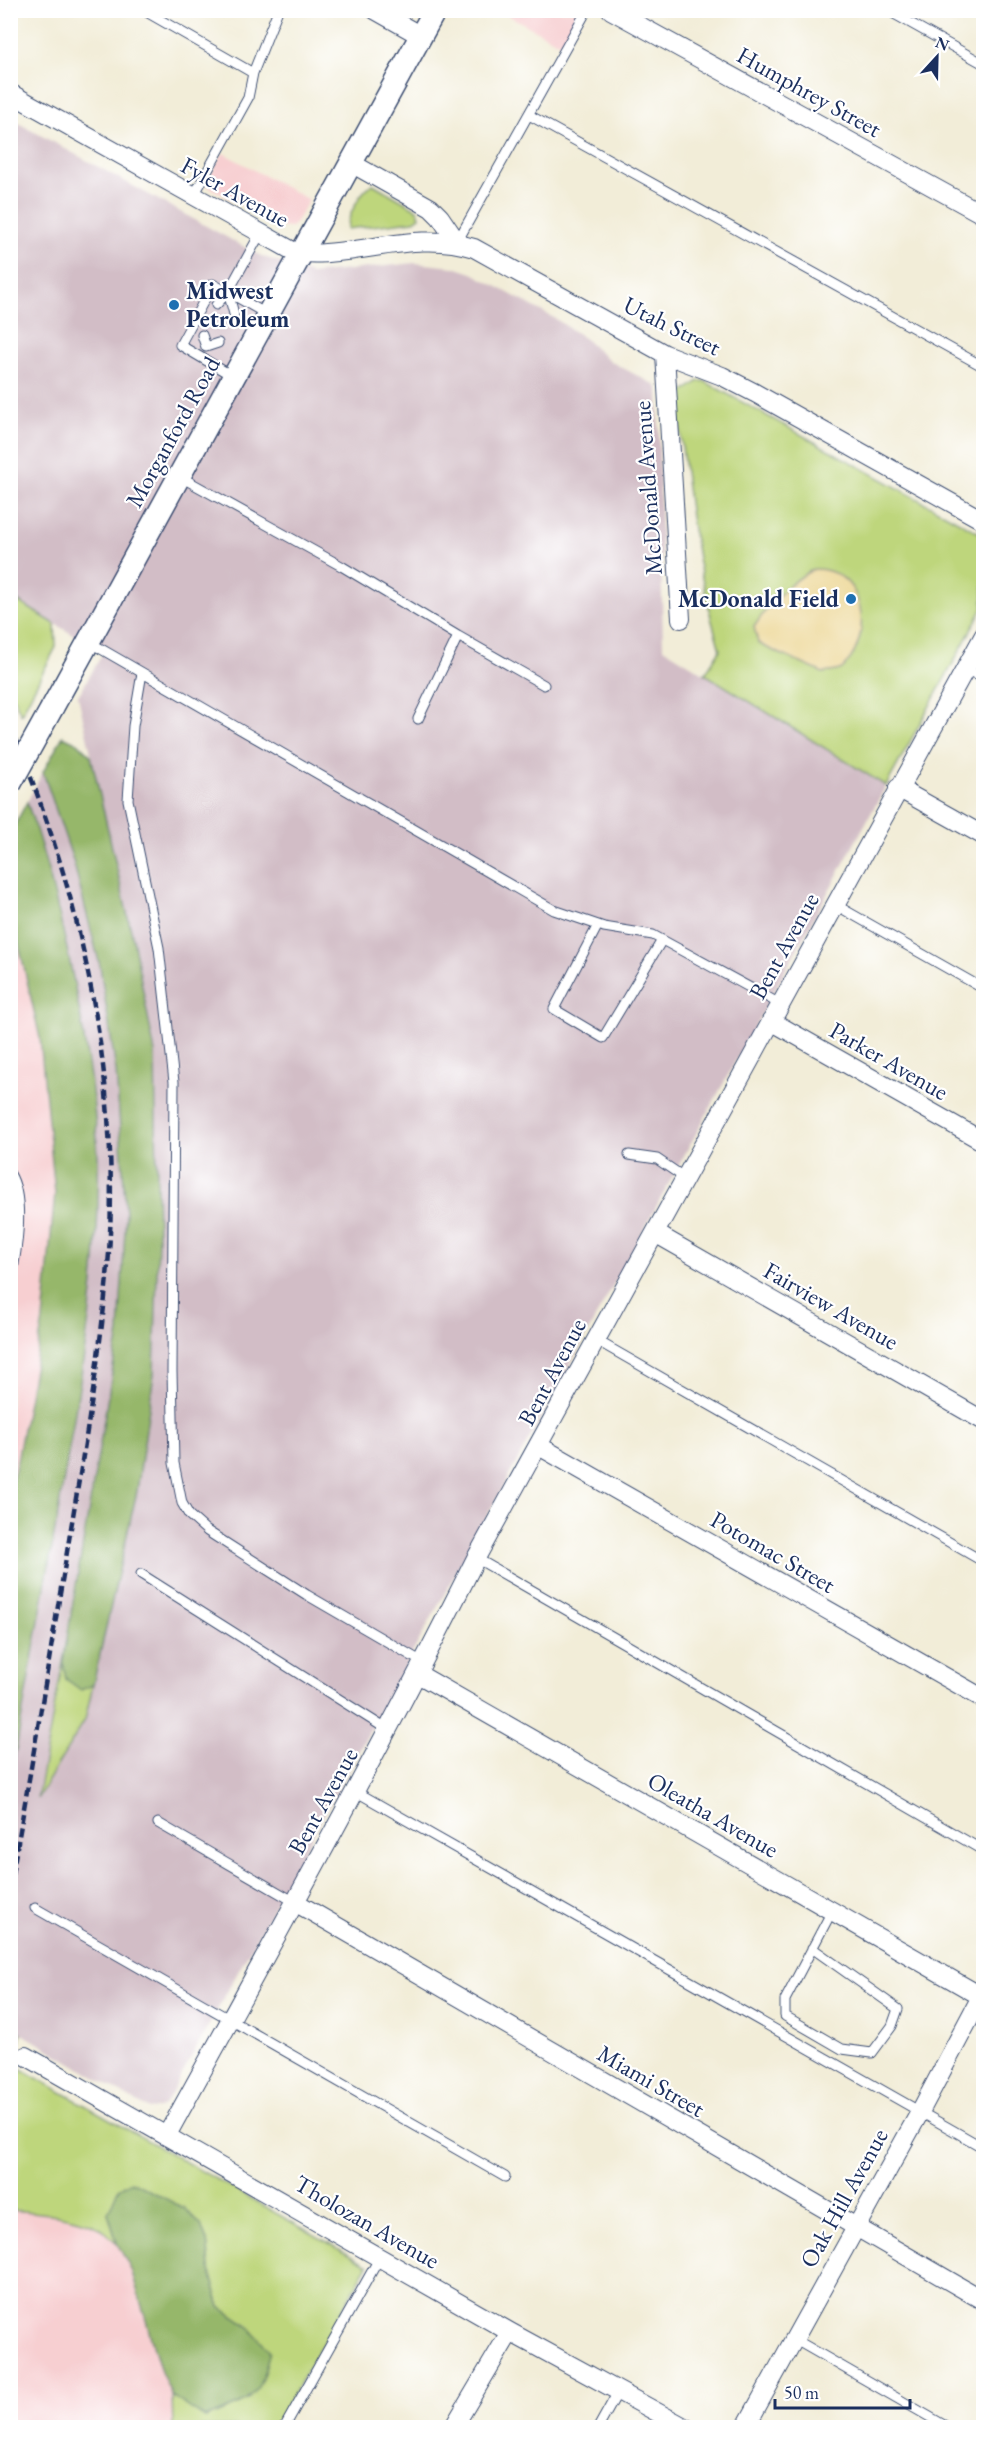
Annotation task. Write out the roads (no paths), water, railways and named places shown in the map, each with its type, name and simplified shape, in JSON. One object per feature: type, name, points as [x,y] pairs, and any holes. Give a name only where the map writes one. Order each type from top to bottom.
[{"type":"street","points":[[375,10],[421,36]]},
{"type":"street","name":"Morganford Road","points":[[10,784],[435,10]]},
{"type":"street","name":"Humphrey Street","points":[[611,10],[984,215]]},
{"type":"street","name":"Fyler Avenue","points":[[10,93],[260,234],[302,253],[327,253],[434,240],[457,242]]},
{"type":"street","points":[[351,163],[431,208],[457,242]]},
{"type":"street","name":"Utah Street","points":[[457,242],[490,256],[665,354],[740,385],[984,520]]},
{"type":"street","name":"McDonald Avenue","points":[[665,354],[681,619]]},
{"type":"street","name":"Bent Avenue","points":[[167,2135],[388,1730],[476,1558],[984,635]]},
{"type":"street","points":[[898,788],[984,836]]},
{"type":"street","name":"Parker Avenue","points":[[771,1021],[984,1142]]},
{"type":"street","name":"Fairview Avenue","points":[[655,1233],[984,1421]]},
{"type":"street","name":"Potomac Street","points":[[539,1446],[984,1699]]},
{"type":"street","name":"Oleatha Avenue","points":[[421,1668],[832,1911],[983,1995]]},
{"type":"street","name":"Miami Street","points":[[294,1902],[984,2301]]},
{"type":"street","name":"Oak Hill Avenue","points":[[745,2427],[983,1995]]},
{"type":"street","name":"Tholozan Avenue","points":[[26,2056],[510,2332],[686,2427]]},
{"type":"street","points":[[453,2427],[510,2332]]},
{"type":"lane","points":[[143,10],[252,73]]},
{"type":"lane","points":[[193,197],[248,98],[252,73],[278,10]]},
{"type":"lane","points":[[457,242],[587,10]]},
{"type":"lane","points":[[887,10],[984,64]]},
{"type":"lane","points":[[529,115],[984,367]]},
{"type":"lane","points":[[216,304],[228,292],[260,234]]},
{"type":"lane","points":[[234,377],[180,345],[213,284],[268,315]]},
{"type":"lane","points":[[228,292],[234,314]]},
{"type":"lane","points":[[202,335],[206,347]]},
{"type":"lane","points":[[200,356],[206,347],[218,343]]},
{"type":"lane","points":[[179,476],[343,567],[544,685]]},
{"type":"lane","points":[[418,719],[458,636]]},
{"type":"lane","points":[[88,642],[554,910],[598,924],[653,935],[780,1004]]},
{"type":"lane","points":[[966,669],[984,679]]},
{"type":"lane","points":[[142,673],[133,726],[128,800],[159,948],[174,1082],[172,1371],[174,1463],[182,1503],[189,1515],[207,1531],[421,1668]]},
{"type":"lane","points":[[834,904],[984,989]]},
{"type":"lane","points":[[598,924],[554,1009],[603,1038],[662,940]]},
{"type":"lane","points":[[629,1155],[657,1159],[685,1178]]},
{"type":"lane","points":[[10,1174],[19,1212],[16,1257],[10,1286]]},
{"type":"lane","points":[[596,1340],[984,1562]]},
{"type":"lane","points":[[476,1558],[984,1851]]},
{"type":"lane","points":[[141,1574],[388,1730]]},
{"type":"lane","points":[[355,1791],[984,2148]]},
{"type":"lane","points":[[158,1824],[294,1902]]},
{"type":"lane","points":[[35,1908],[231,2018],[505,2177]]},
{"type":"lane","points":[[812,1948],[898,2009],[892,2026],[872,2053],[843,2049],[785,2016],[785,2000],[812,1948],[832,1911]]},
{"type":"lane","points":[[284,2427],[380,2257]]},
{"type":"lane","points":[[794,2338],[949,2427]]},
{"type":"lane","points":[[598,2427],[618,2392]]},
{"type":"railway","points":[[10,727],[57,852],[90,984],[101,1052],[108,1119],[111,1186],[106,1292],[96,1370],[10,1885]]},
{"type":"place","name":"Midwest Petroleum","points":[[174,305]]},
{"type":"place","name":"McDonald Field","points":[[851,599]]}]
